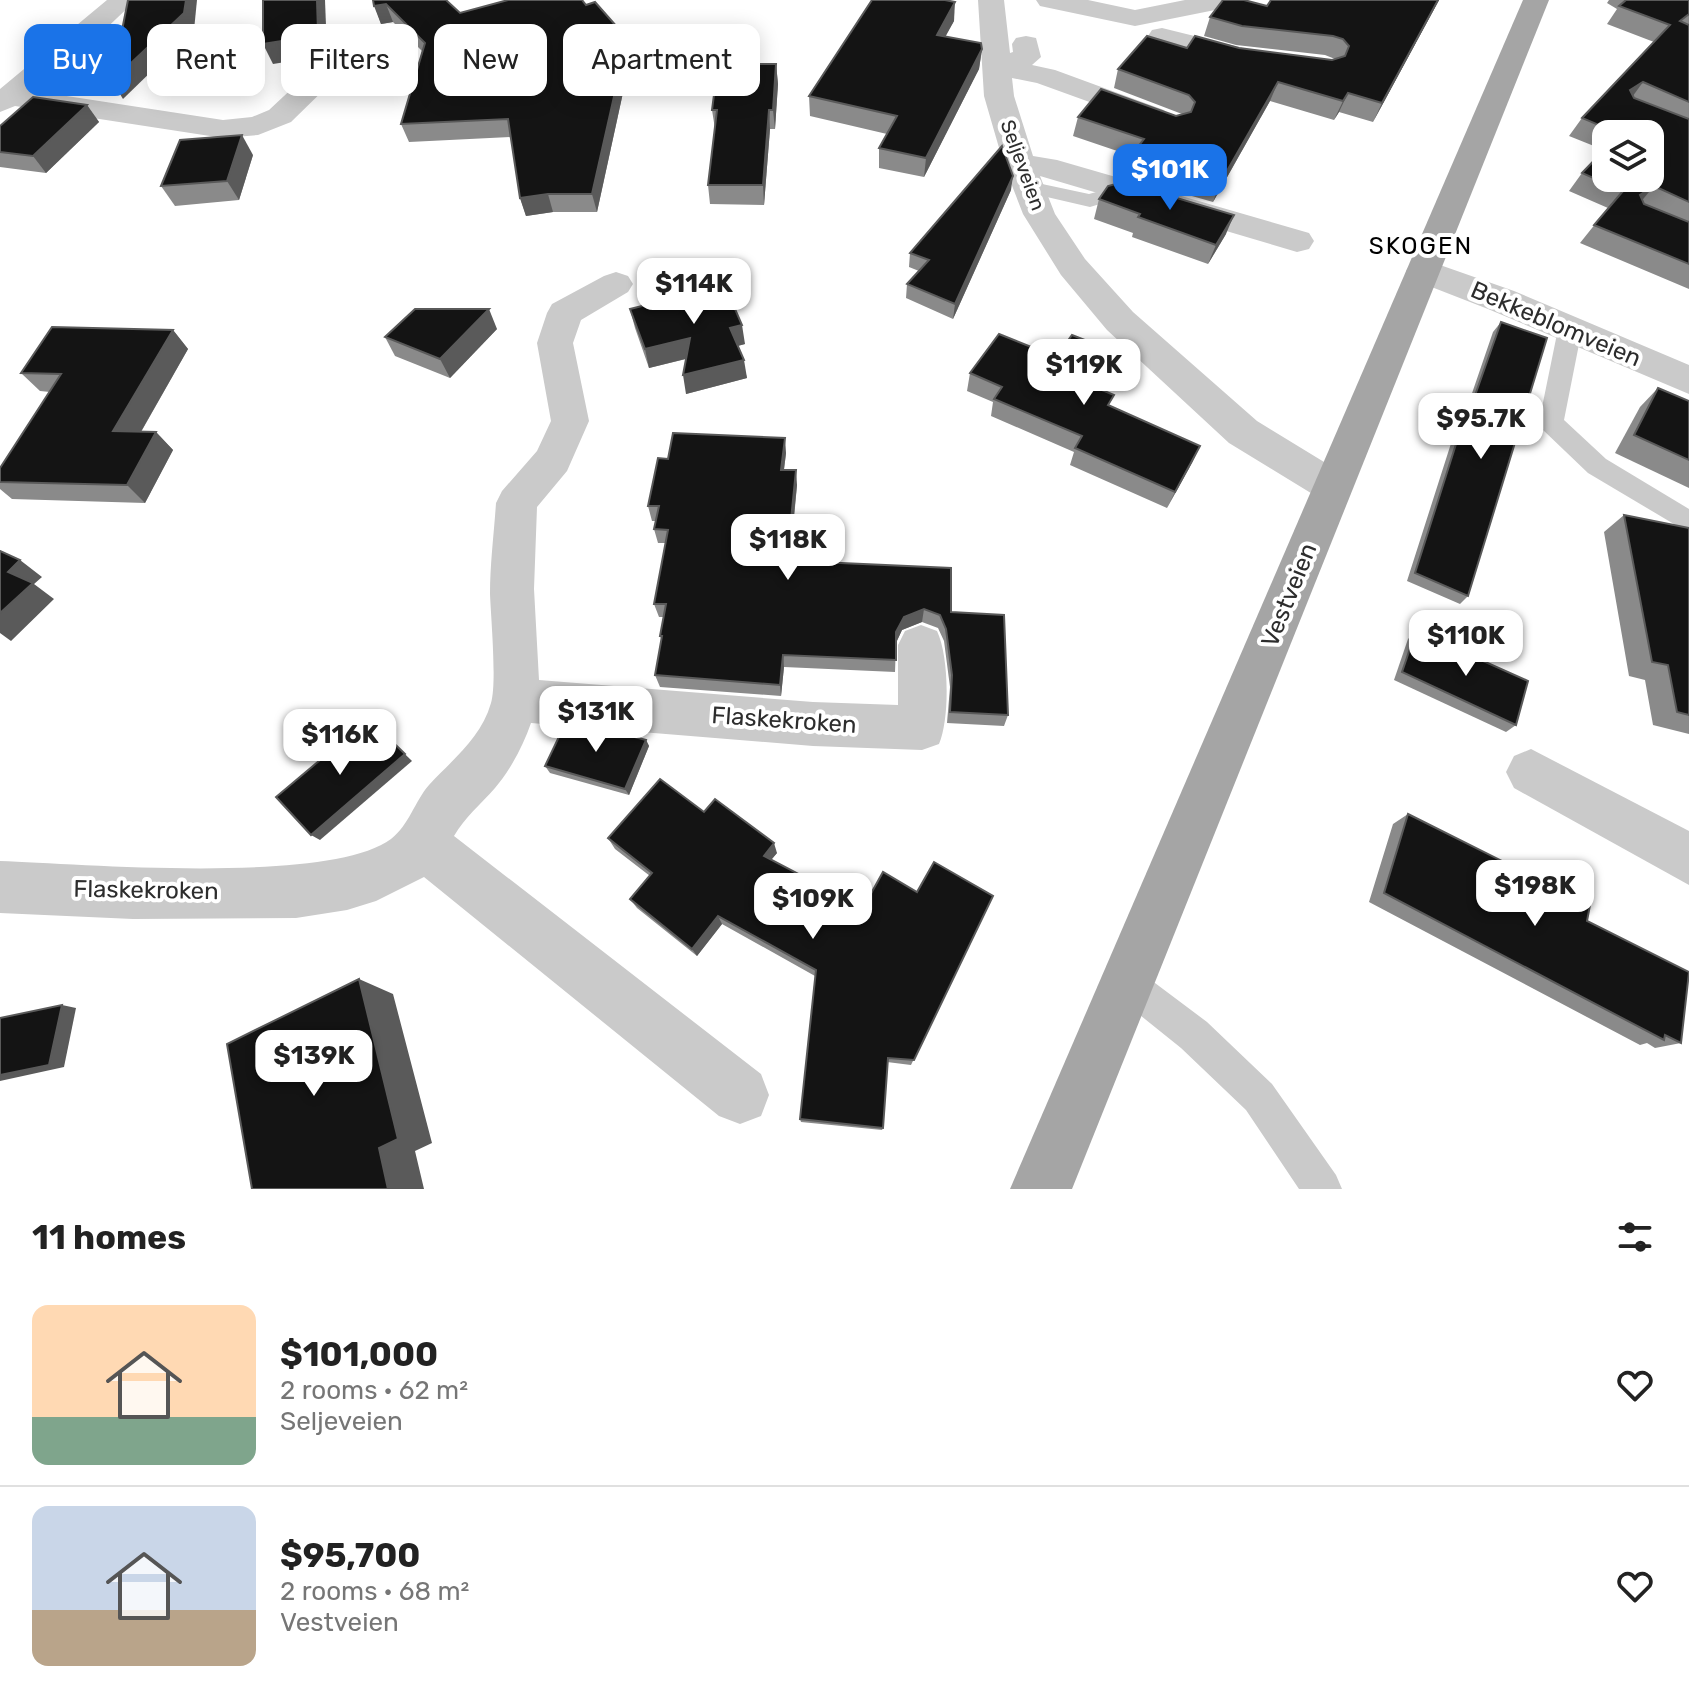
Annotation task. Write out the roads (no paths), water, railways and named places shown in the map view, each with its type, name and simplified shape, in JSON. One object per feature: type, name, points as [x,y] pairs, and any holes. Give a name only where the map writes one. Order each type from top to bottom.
[{"type":"main road","name":"Vestveien","points":[[1041,1189],[1536,0]]},
{"type":"street","points":[[5,99],[123,0]]},
{"type":"street","name":"Seljeveien","points":[[991,0],[999,96],[1039,214],[1073,267],[1120,321],[1243,432],[1333,487]]},
{"type":"street","points":[[1049,0],[1135,18],[1162,36],[1233,56],[1279,62]]},
{"type":"street","points":[[1135,18],[1226,0]]},
{"type":"street","points":[[1162,36],[1185,33],[1190,7]]},
{"type":"street","points":[[996,66],[1027,57],[1026,44]]},
{"type":"street","points":[[996,66],[1045,76],[1171,123]]},
{"type":"street","points":[[5,99],[210,128],[249,128],[280,116],[301,96]]},
{"type":"street","points":[[1024,176],[1046,167],[1297,241]]},
{"type":"street","name":"Bekkeblomveien","points":[[1423,271],[1689,380]]},
{"type":"street","name":"Flaskekroken","points":[[0,887],[133,893],[296,892],[347,884],[376,875],[409,857],[422,843],[445,804],[479,770],[503,735],[516,700],[512,589],[517,503],[553,460],[570,421],[555,343],[565,313],[616,284]]},
{"type":"street","name":"Flaskekroken","points":[[516,700],[813,724],[922,728],[921,645]]},
{"type":"street","points":[[1531,772],[1689,859]]},
{"type":"street","points":[[422,843],[740,1095]]},
{"type":"lane","points":[[1570,329],[1551,422],[1568,444],[1585,458],[1689,522]]},
{"type":"lane","points":[[1127,983],[1194,1035],[1259,1097],[1322,1189]]},
{"type":"district","name":"SKOGEN","points":[[1421,246]]}]
